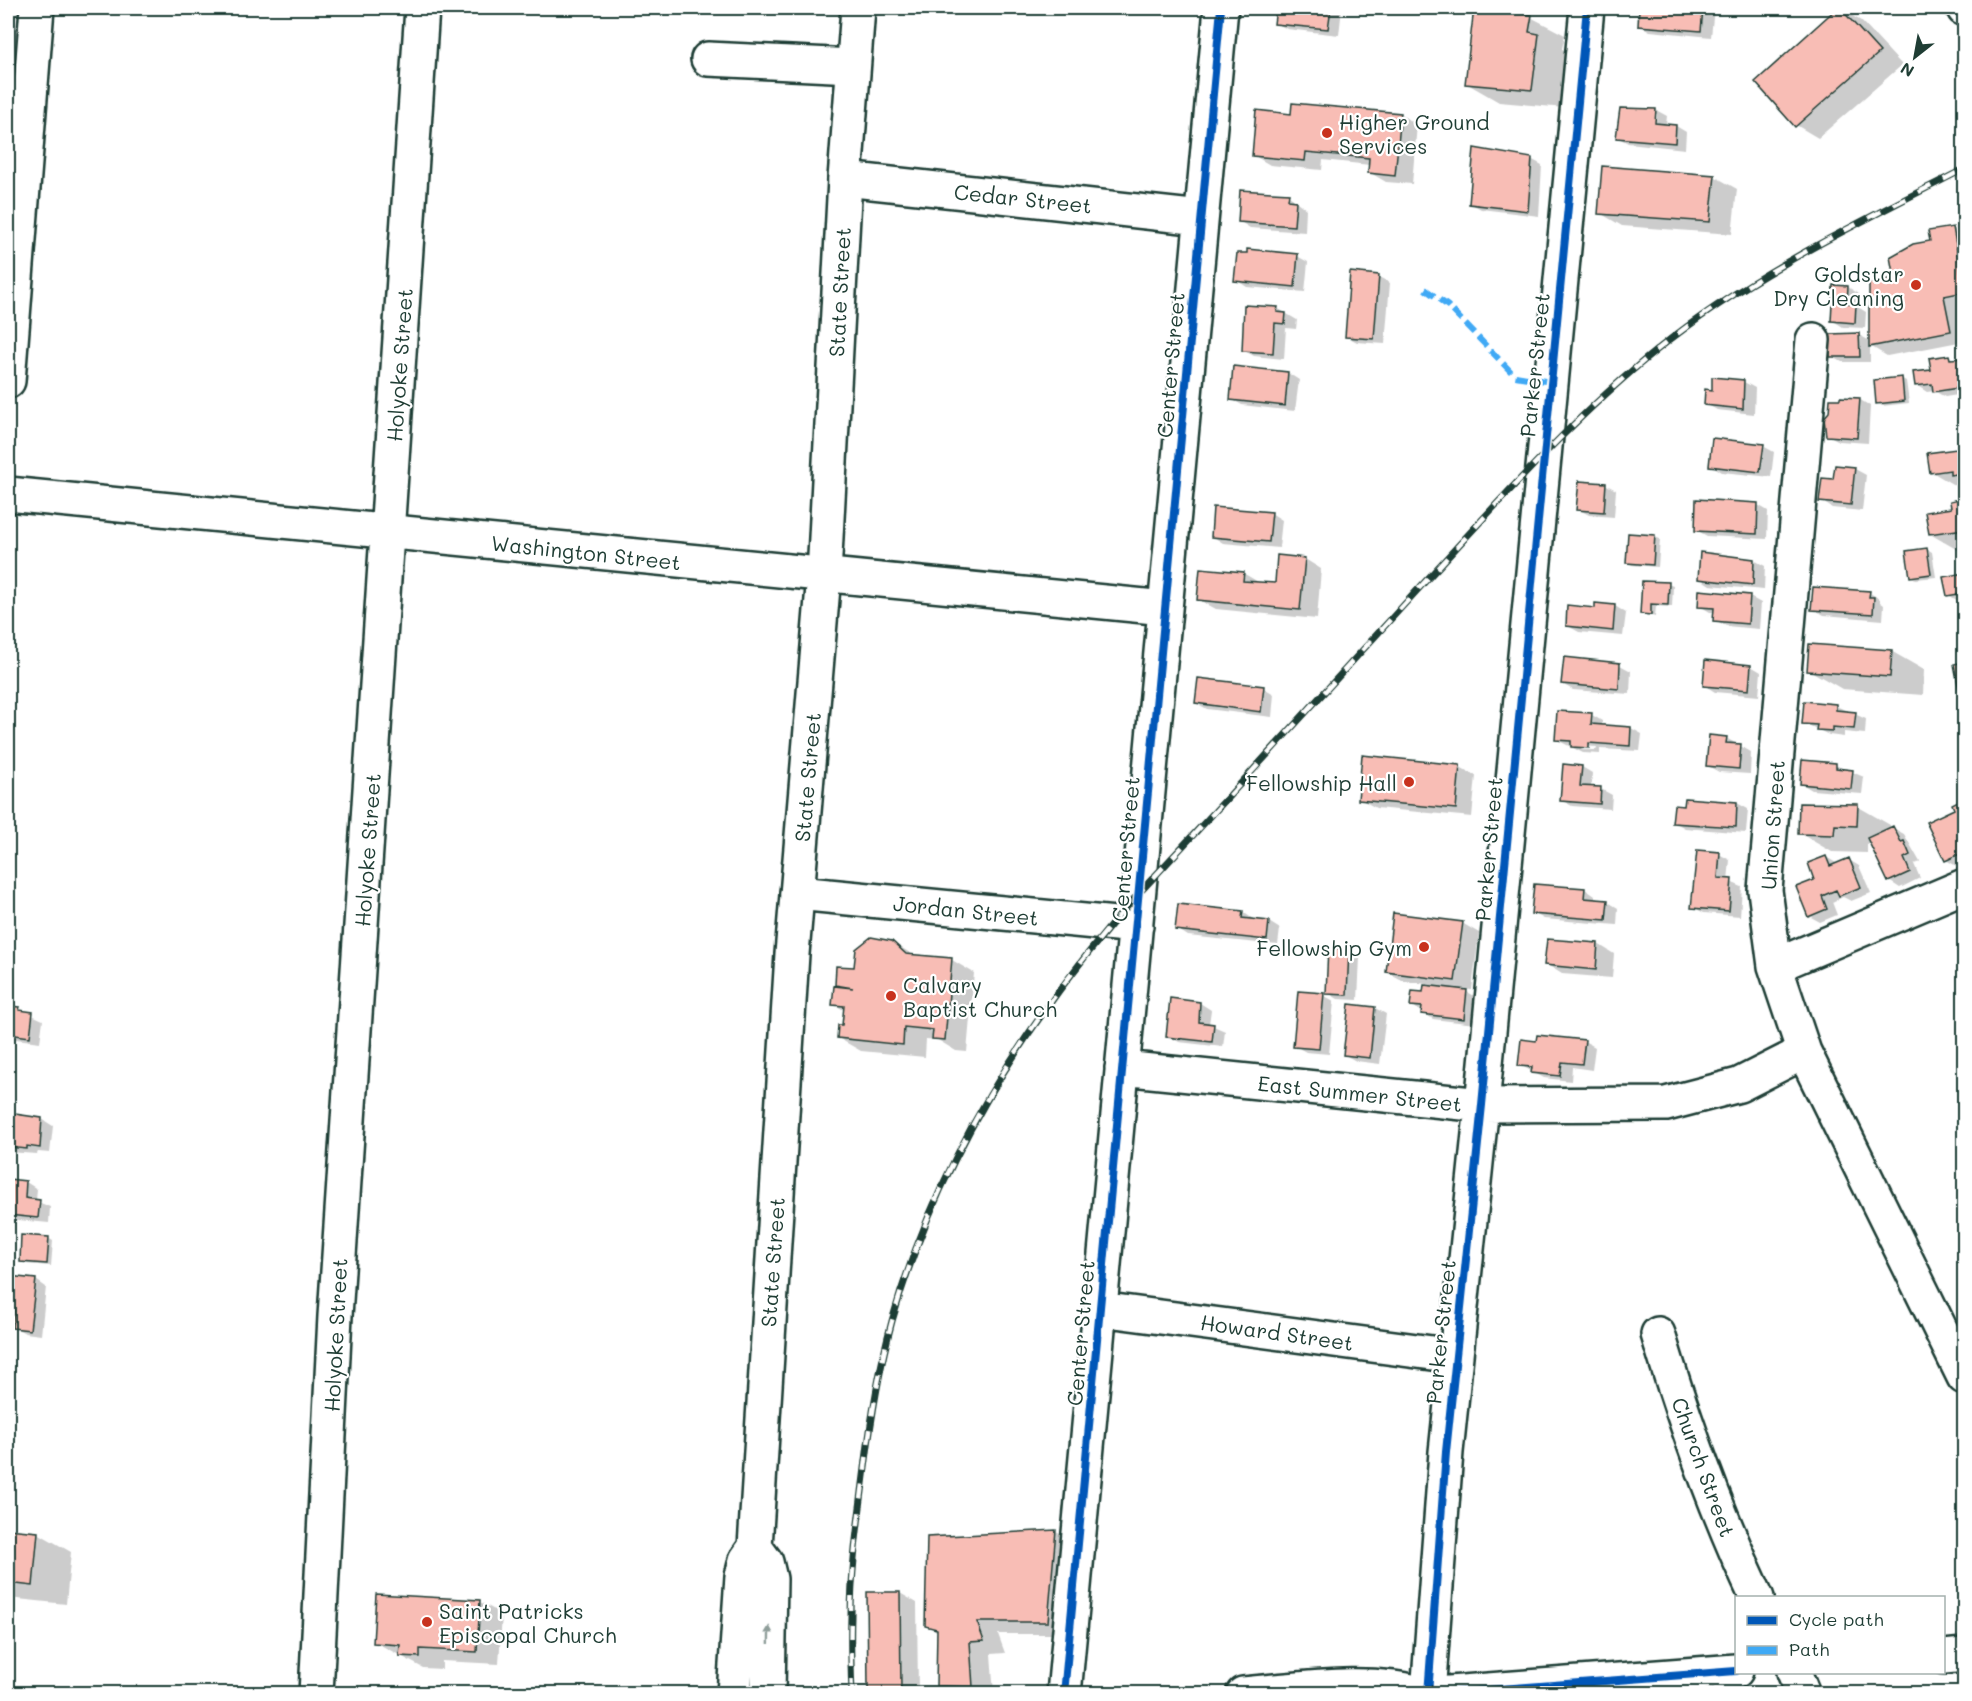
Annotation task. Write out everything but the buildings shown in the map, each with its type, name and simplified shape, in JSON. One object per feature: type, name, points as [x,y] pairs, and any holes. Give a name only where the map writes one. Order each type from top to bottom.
[{"type":"street","points":[[8,381],[37,8]]},
{"type":"street","name":"Holyoke Street","points":[[316,1694],[335,1316],[422,8]]},
{"type":"street","name":"State Street","points":[[734,1694],[742,1576],[755,1546],[797,893],[824,575],[845,179],[858,8]]},
{"type":"street","name":"Center Street","points":[[1064,1694],[1221,8]]},
{"type":"street","name":"Parker Street","points":[[1427,1694],[1455,1356],[1482,1105],[1587,8]]},
{"type":"street","points":[[708,59],[854,66]]},
{"type":"street","name":"Cedar Street","points":[[845,179],[1201,218]]},
{"type":"street","name":"Union Street","points":[[1813,339],[1765,890],[1775,966],[1804,1052],[1965,1377]]},
{"type":"street","name":"Washington Street","points":[[8,494],[1165,608]]},
{"type":"street","points":[[1775,966],[1965,886]]},
{"type":"street","name":"Jordan Street","points":[[797,893],[1136,926]]},
{"type":"street","name":"East Summer Street","points":[[1122,1068],[1482,1105],[1666,1104],[1739,1085],[1804,1052]]},
{"type":"street","name":"Howard Street","points":[[1100,1309],[1455,1356]]},
{"type":"street","name":"Church Street","points":[[1658,1334],[1690,1433],[1724,1523],[1756,1596]]},
{"type":"street","name":"State Street","points":[[755,1546],[765,1562],[770,1579],[768,1694]]},
{"type":"street","points":[[1945,1657],[1965,1655]]},
{"type":"street","points":[[1436,1694],[1735,1671]]},
{"type":"street","points":[[1795,1674],[1803,1694]]},
{"type":"street","points":[[1243,1694],[1367,1685],[1396,1687],[1427,1694]]},
{"type":"railway","points":[[852,1694],[851,1598],[856,1542],[873,1413],[892,1321],[911,1261],[934,1203],[961,1147],[991,1093],[1060,990],[1139,893],[1541,457],[1598,401],[1658,349],[1730,297],[1806,251],[1964,169]]},
{"type":"marked path","points":[[1425,289],[1448,306],[1515,376],[1551,382]]},
{"type":"cycle path","points":[[1064,1694],[1221,8]]},
{"type":"cycle path","points":[[1428,1694],[1446,1452],[1482,1105],[1587,8]]},
{"type":"cycle path","points":[[1436,1694],[1735,1671]]},
{"type":"place","name":"Higher Ground Services","points":[[1327,133]]},
{"type":"place","name":"Goldstar Dry Cleaning","points":[[1916,285]]},
{"type":"place","name":"Fellowship Hall","points":[[1409,782]]},
{"type":"place","name":"Fellowship Gym","points":[[1424,947]]},
{"type":"place","name":"Calvary Baptist Church","points":[[891,996]]},
{"type":"place","name":"Saint Patricks Episcopal Church","points":[[427,1622]]}]
